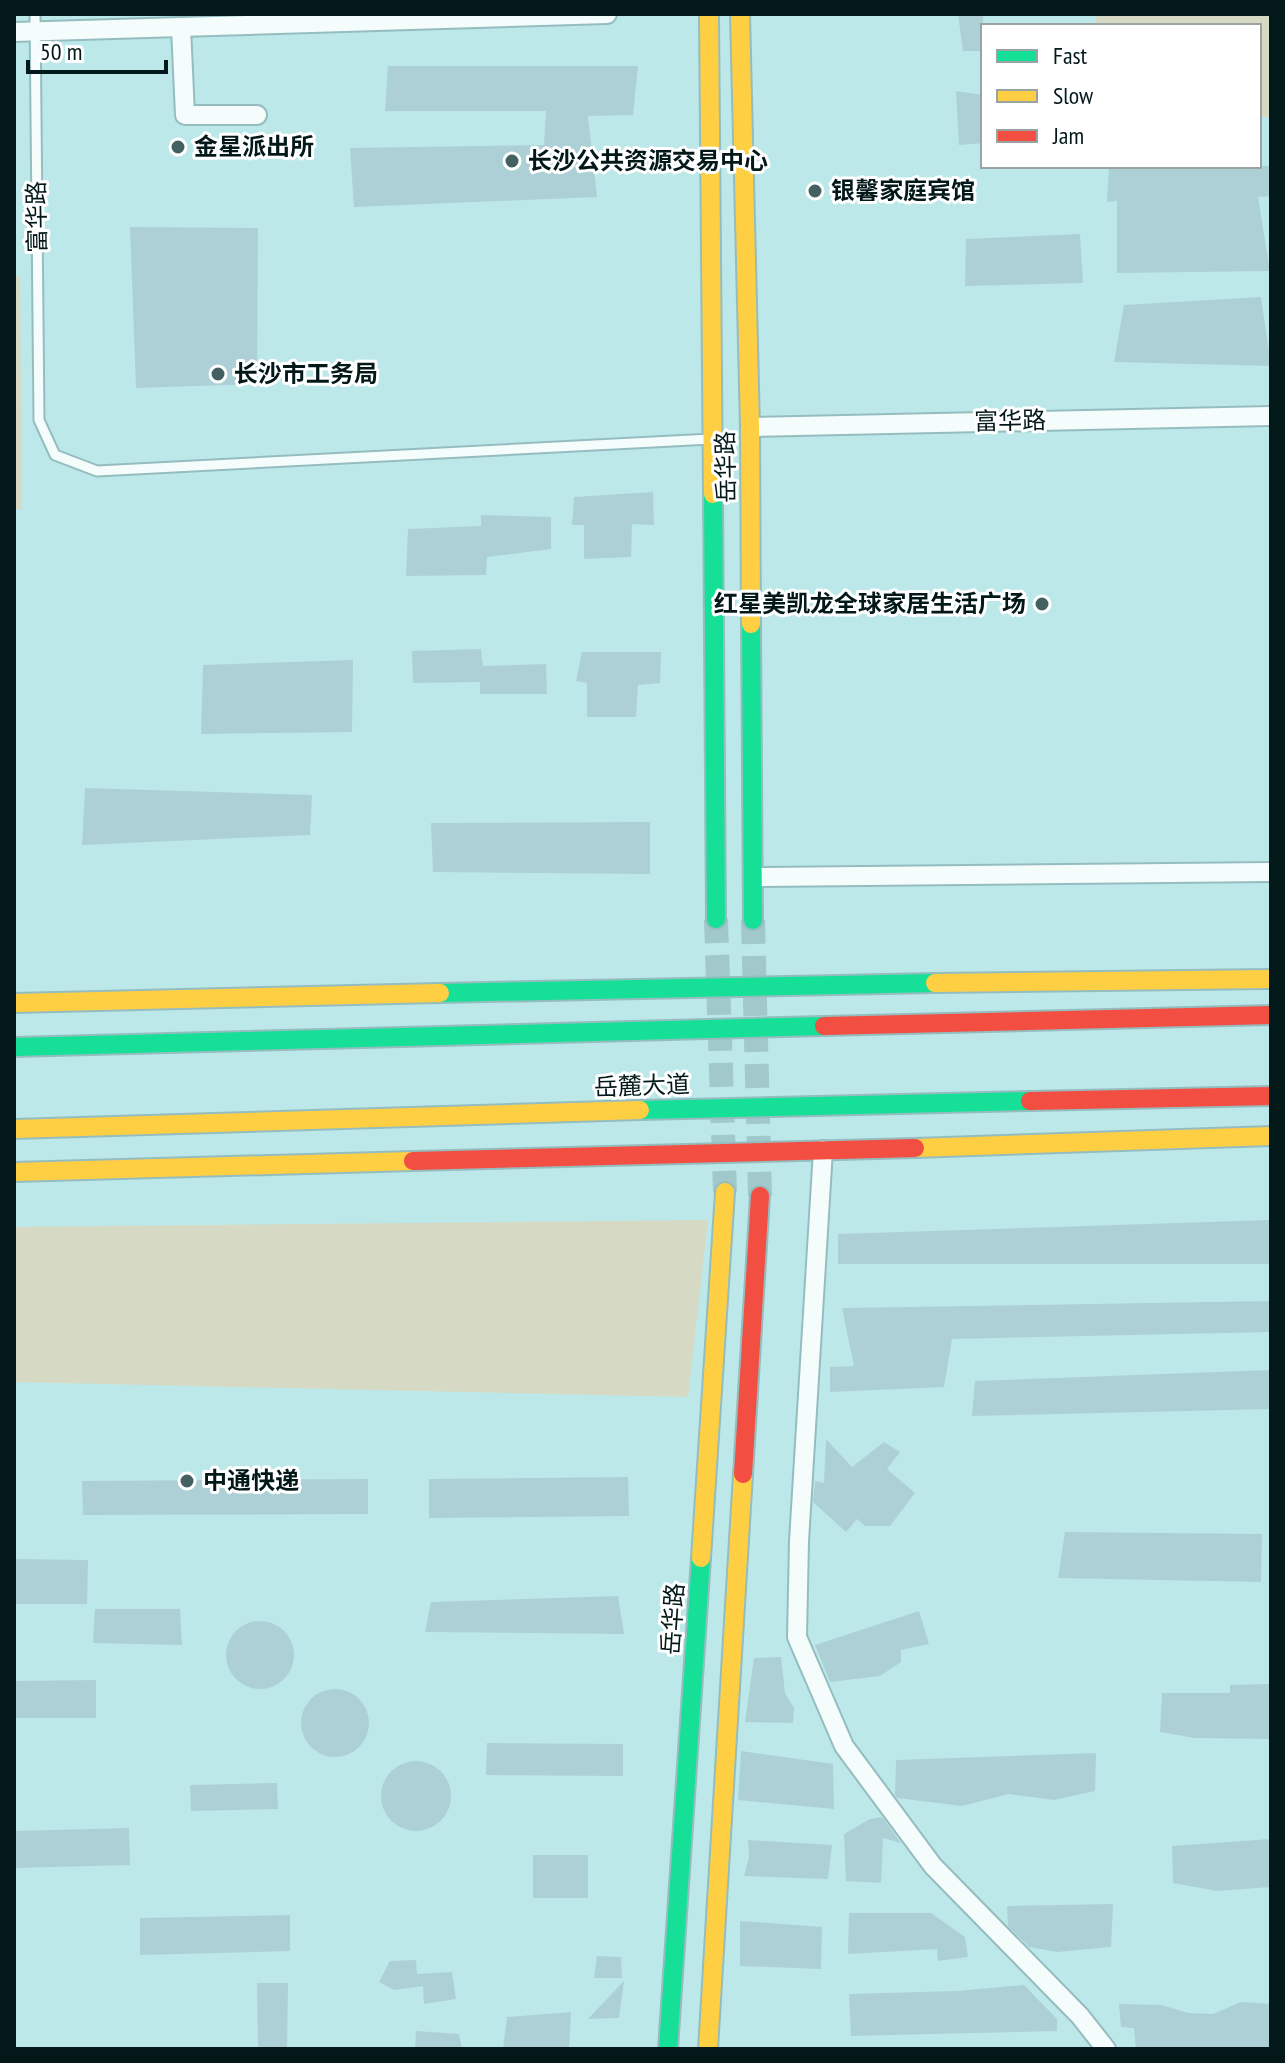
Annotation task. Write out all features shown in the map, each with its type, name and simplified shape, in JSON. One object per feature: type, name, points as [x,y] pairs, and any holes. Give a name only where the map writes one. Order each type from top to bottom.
[{"type":"main road","name":"岳华路","points":[[709,14],[716,919]]},
{"type":"main road","name":"岳华路","points":[[740,14],[750,427],[753,920]]},
{"type":"main road","points":[[14,1003],[842,984],[1271,979]]},
{"type":"main road","points":[[14,1047],[1271,1015]]},
{"type":"main road","name":"岳麓大道","points":[[14,1129],[705,1108],[1271,1096]]},
{"type":"main road","points":[[14,1172],[1271,1136]]},
{"type":"main road","name":"岳华路","points":[[668,2049],[725,1192]]},
{"type":"main road","points":[[708,2049],[760,1196]]},
{"type":"street","points":[[14,32],[35,23],[181,27],[607,14]]},
{"type":"street","points":[[181,27],[185,115],[257,115]]},
{"type":"street","name":"富华路","points":[[750,427],[1271,416]]},
{"type":"street","points":[[754,877],[1271,872]]},
{"type":"street","points":[[823,1150],[799,1541],[797,1637],[844,1746],[933,1866],[1080,2016],[1106,2049]]},
{"type":"lane","name":"富华路","points":[[35,23],[39,420],[55,455],[97,471],[713,439]]},
{"type":"green space","points":[[1095,14],[1271,14],[1271,117],[1261,117],[1261,24],[1096,24]]},
{"type":"green space","points":[[14,276],[20,276],[22,509],[14,509]]},
{"type":"green space","points":[[708,1220],[688,1397],[14,1382],[14,1227]]},
{"type":"building","points":[[958,14],[983,14],[981,51],[963,51]]},
{"type":"building","points":[[388,66],[638,66],[633,115],[588,116],[597,197],[354,207],[350,148],[544,145],[546,111],[385,111]]},
{"type":"building","points":[[956,91],[981,95],[981,143],[959,145]]},
{"type":"building","points":[[1271,166],[1271,196],[1258,197],[1270,271],[1117,273],[1117,201],[1107,202],[1109,168]]},
{"type":"building","points":[[130,227],[258,228],[257,384],[136,388]]},
{"type":"building","points":[[1080,234],[1083,283],[965,286],[966,239]]},
{"type":"building","points":[[1261,297],[1271,366],[1114,362],[1124,305]]},
{"type":"building","points":[[653,492],[654,525],[632,524],[631,557],[584,559],[584,525],[572,525],[574,497]]},
{"type":"building","points":[[481,515],[551,517],[551,549],[487,557],[486,575],[406,576],[408,529],[481,526]]},
{"type":"building","points":[[481,649],[483,666],[546,664],[547,694],[480,694],[480,682],[413,683],[412,651]]},
{"type":"building","points":[[582,652],[661,652],[660,683],[638,685],[636,717],[587,717],[587,683],[576,681]]},
{"type":"building","points":[[353,660],[352,732],[201,734],[203,665]]},
{"type":"building","points":[[85,788],[312,795],[310,835],[82,845]]},
{"type":"building","points":[[650,822],[650,874],[433,872],[431,823]]},
{"type":"building","points":[[1271,1220],[1271,1264],[838,1264],[838,1234]]},
{"type":"building","points":[[1271,1301],[1271,1332],[952,1339],[944,1387],[830,1392],[830,1367],[854,1366],[842,1308]]},
{"type":"building","points":[[1271,1370],[1271,1409],[972,1416],[975,1381]]},
{"type":"building","points":[[826,1439],[852,1467],[884,1442],[900,1452],[887,1469],[915,1493],[890,1526],[865,1526],[857,1519],[846,1532],[813,1502],[815,1481],[824,1483]]},
{"type":"building","points":[[628,1477],[629,1516],[429,1518],[429,1479]]},
{"type":"building","points":[[368,1479],[368,1514],[83,1515],[82,1481]]},
{"type":"building","points":[[1065,1532],[1262,1534],[1261,1582],[1058,1578]]},
{"type":"building","points":[[14,1559],[88,1560],[87,1604],[14,1604]]},
{"type":"building","points":[[618,1596],[624,1634],[425,1632],[431,1602]]},
{"type":"building","points":[[95,1609],[180,1609],[182,1645],[93,1643]]},
{"type":"building","points":[[919,1611],[929,1644],[901,1650],[901,1662],[880,1676],[830,1682],[815,1645]]},
{"type":"building","points":[[260,1621],[284,1631],[294,1655],[284,1679],[260,1689],[236,1679],[226,1655],[236,1631]]},
{"type":"building","points":[[781,1657],[785,1693],[794,1708],[793,1723],[745,1722],[754,1658]]},
{"type":"building","points":[[96,1680],[96,1718],[14,1718],[14,1681]]},
{"type":"building","points":[[1271,1684],[1271,1739],[1195,1738],[1160,1732],[1162,1693],[1230,1693],[1230,1685]]},
{"type":"building","points":[[335,1689],[359,1699],[369,1723],[359,1747],[335,1757],[311,1747],[301,1723],[311,1699]]},
{"type":"building","points":[[487,1743],[623,1744],[623,1776],[486,1775]]},
{"type":"building","points":[[741,1751],[833,1764],[834,1809],[738,1800]]},
{"type":"building","points":[[1096,1753],[1095,1791],[1054,1800],[1009,1794],[962,1806],[897,1798],[895,1795],[896,1760]]},
{"type":"building","points":[[416,1761],[435,1767],[445,1777],[451,1796],[445,1815],[435,1825],[416,1831],[397,1825],[387,1815],[381,1796],[387,1777],[397,1767]]},
{"type":"building","points":[[277,1783],[278,1809],[191,1811],[190,1785]]},
{"type":"building","points":[[882,1817],[901,1843],[883,1838],[881,1883],[846,1881],[844,1834],[870,1819]]},
{"type":"building","points":[[129,1828],[130,1865],[14,1868],[14,1831]]},
{"type":"building","points":[[1271,1839],[1271,1887],[1217,1891],[1173,1883],[1172,1846]]},
{"type":"building","points":[[748,1840],[832,1845],[828,1879],[744,1876],[749,1857]]},
{"type":"building","points":[[533,1855],[588,1855],[588,1898],[533,1898]]},
{"type":"building","points":[[1113,1904],[1111,1947],[1057,1952],[1029,1947],[1008,1926],[1007,1906]]},
{"type":"building","points":[[849,1913],[931,1913],[965,1937],[968,1957],[938,1961],[937,1949],[848,1954]]},
{"type":"building","points":[[290,1915],[290,1951],[140,1955],[140,1918]]},
{"type":"building","points":[[740,1921],[822,1927],[821,1969],[740,1966]]},
{"type":"building","points":[[597,1956],[621,1957],[622,1978],[594,1978]]},
{"type":"building","points":[[416,1960],[417,1974],[452,1972],[456,1999],[424,2004],[423,1986],[394,1990],[379,1982],[390,1961]]},
{"type":"building","points":[[624,1981],[619,2018],[588,2019]]},
{"type":"building","points":[[257,1983],[288,1983],[287,2049],[258,2049]]},
{"type":"building","points":[[1024,1985],[1057,2019],[1057,2031],[851,2036],[849,1994],[957,1991]]},
{"type":"building","points":[[1241,2002],[1271,2004],[1271,2049],[1136,2049],[1134,2028],[1121,2027],[1119,2004],[1161,2005],[1189,2013],[1213,2014]]},
{"type":"building","points":[[571,2012],[569,2049],[503,2049],[507,2017]]},
{"type":"building","points":[[416,2031],[459,2034],[462,2049],[415,2049]]},
{"type":"tunnel","points":[[716,919],[725,1192]]},
{"type":"tunnel","points":[[753,920],[760,1196]]},
{"type":"traffic: fast","points":[[713,494],[716,919]]},
{"type":"traffic: fast","points":[[751,624],[753,920]]},
{"type":"traffic: fast","points":[[440,993],[935,983]]},
{"type":"traffic: fast","points":[[14,1047],[824,1026]]},
{"type":"traffic: fast","points":[[640,1110],[1030,1101]]},
{"type":"traffic: fast","points":[[668,2049],[701,1558]]},
{"type":"traffic: slow","points":[[709,14],[713,494]]},
{"type":"traffic: slow","points":[[740,14],[750,427],[751,624]]},
{"type":"traffic: slow","points":[[935,983],[1271,979]]},
{"type":"traffic: slow","points":[[14,1003],[440,993]]},
{"type":"traffic: slow","points":[[14,1129],[640,1110]]},
{"type":"traffic: slow","points":[[915,1148],[1271,1136]]},
{"type":"traffic: slow","points":[[14,1172],[413,1161]]},
{"type":"traffic: slow","points":[[701,1558],[725,1192]]},
{"type":"traffic: slow","points":[[708,2049],[743,1474]]},
{"type":"traffic: jam","points":[[824,1026],[1271,1015]]},
{"type":"traffic: jam","points":[[1030,1101],[1271,1096]]},
{"type":"traffic: jam","points":[[413,1161],[915,1148]]},
{"type":"traffic: jam","points":[[743,1474],[760,1196]]},
{"type":"place","name":"金星派出所","points":[[178,147]]},
{"type":"place","name":"长沙公共资源交易中心","points":[[512,161]]},
{"type":"place","name":"银馨家庭宾馆","points":[[815,191]]},
{"type":"place","name":"长沙市工务局","points":[[218,374]]},
{"type":"place","name":"红星美凯龙全球家居生活广场","points":[[1042,604]]},
{"type":"place","name":"中通快递","points":[[187,1481]]}]
